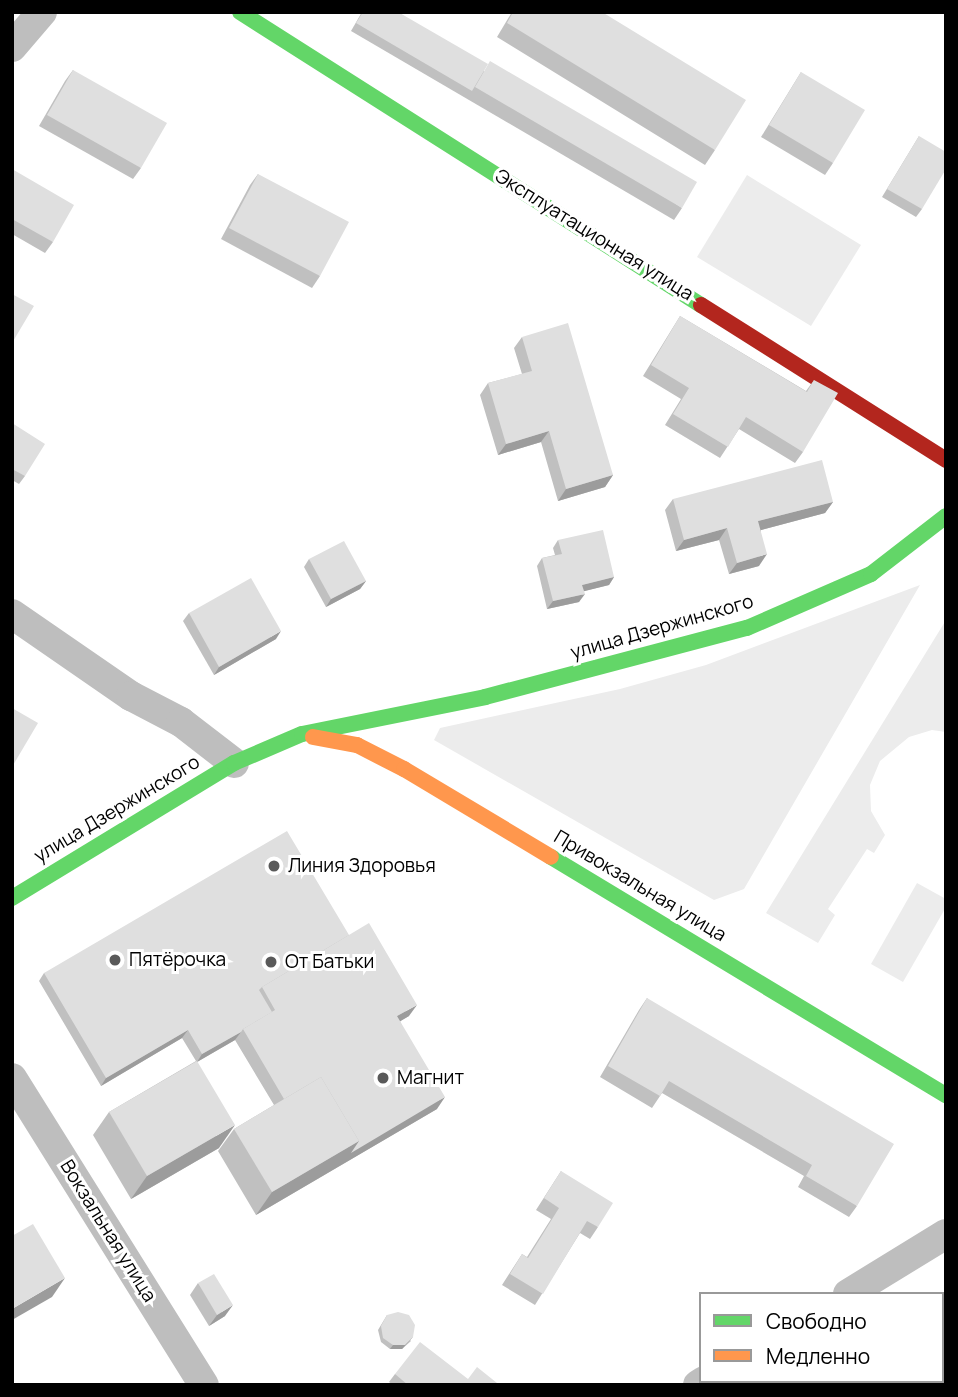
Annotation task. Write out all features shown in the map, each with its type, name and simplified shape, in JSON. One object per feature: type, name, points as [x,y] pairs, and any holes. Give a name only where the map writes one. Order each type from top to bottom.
[{"type":"street","points":[[12,47],[42,12]]},
{"type":"street","name":"Эксплуатационная улица","points":[[240,12],[946,460]]},
{"type":"street","name":"улица Дзержинского","points":[[12,898],[234,763],[303,734],[485,697],[747,628],[871,574],[946,516]]},
{"type":"street","points":[[12,614],[131,696],[181,722],[234,763]]},
{"type":"street","points":[[424,728],[447,704]]},
{"type":"street","name":"Привокзальная улица","points":[[303,734],[357,746],[404,769],[946,1095]]},
{"type":"street","points":[[404,769],[409,749]]},
{"type":"street","name":"Вокзальная улица","points":[[12,1078],[204,1385]]},
{"type":"street","points":[[851,1292],[946,1234]]},
{"type":"shaded area","points":[[747,175],[861,245],[811,326],[697,257]]},
{"type":"shaded area","points":[[920,585],[744,889],[714,900],[434,740],[440,728],[620,689],[706,665]]},
{"type":"shaded area","points":[[946,620],[946,732],[932,730],[909,737],[880,761],[870,785],[871,811],[885,835],[874,853],[867,849],[828,909],[835,915],[818,943],[766,913]]},
{"type":"shaded area","points":[[917,883],[946,899],[946,907],[903,982],[871,964]]},
{"type":"building","points":[[363,12],[398,12],[488,64],[472,91],[356,23]]},
{"type":"building","points":[[513,12],[602,12],[746,100],[715,150],[507,23]]},
{"type":"building","points":[[490,61],[697,182],[682,208],[475,87]]},
{"type":"building","points":[[73,70],[167,123],[141,168],[47,115]]},
{"type":"building","points":[[801,72],[865,110],[833,163],[769,125]]},
{"type":"building","points":[[919,136],[946,152],[946,169],[922,209],[887,189]]},
{"type":"building","points":[[12,169],[74,205],[53,242],[12,219]]},
{"type":"building","points":[[258,174],[349,222],[320,276],[229,228]]},
{"type":"building","points":[[12,294],[34,306],[12,343]]},
{"type":"building","points":[[680,316],[807,392],[814,380],[838,393],[803,452],[746,417],[728,447],[673,414],[689,388],[651,365]]},
{"type":"building","points":[[568,323],[613,475],[566,489],[549,431],[506,444],[488,383],[532,371],[522,337]]},
{"type":"building","points":[[12,423],[45,444],[25,476],[12,469]]},
{"type":"building","points":[[822,460],[833,502],[758,521],[767,554],[737,563],[727,528],[684,540],[673,499]]},
{"type":"building","points":[[603,530],[614,577],[582,585],[585,594],[553,601],[542,558],[562,554],[558,540]]},
{"type":"building","points":[[344,541],[366,581],[331,599],[309,559]]},
{"type":"building","points":[[251,578],[281,631],[219,667],[189,613]]},
{"type":"building","points":[[12,708],[38,723],[12,767]]},
{"type":"building","points":[[287,831],[349,935],[262,987],[259,990],[272,1012],[241,1032],[202,1054],[188,1030],[106,1078],[44,973]]},
{"type":"building","points":[[369,923],[417,1005],[397,1016],[445,1097],[351,1153],[359,1141],[321,1077],[284,1099],[243,1029],[275,1010],[262,987]]},
{"type":"building","points":[[647,998],[894,1144],[857,1206],[806,1176],[812,1165],[669,1081],[660,1096],[608,1066]]},
{"type":"building","points":[[197,1061],[235,1125],[147,1176],[109,1112]]},
{"type":"building","points":[[321,1077],[359,1141],[272,1192],[234,1129]]},
{"type":"building","points":[[561,1171],[613,1203],[598,1227],[587,1221],[543,1294],[510,1274],[522,1254],[528,1258],[559,1208],[544,1198]]},
{"type":"building","points":[[33,1224],[65,1278],[12,1309],[12,1236]]},
{"type":"building","points":[[214,1274],[233,1305],[217,1315],[198,1283]]},
{"type":"building","points":[[398,1312],[409,1315],[415,1325],[413,1337],[405,1345],[393,1345],[383,1338],[381,1326],[387,1315]]},
{"type":"building","points":[[420,1342],[468,1379],[477,1367],[497,1383],[408,1385],[395,1374]]},
{"type":"traffic: fast","points":[[240,12],[701,305]]},
{"type":"traffic: fast","points":[[12,898],[234,763],[302,734],[485,697],[747,628],[871,574],[946,516]]},
{"type":"traffic: fast","points":[[551,857],[946,1095]]},
{"type":"traffic: slow","points":[[313,737],[357,745],[404,769],[551,857]]},
{"type":"traffic: jam","points":[[701,305],[946,460]]},
{"type":"place","name":"Линия Здоровья","points":[[274,866]]},
{"type":"place","name":"Пятёрочка","points":[[115,960]]},
{"type":"place","name":"От Батьки","points":[[271,962]]},
{"type":"place","name":"Магнит","points":[[383,1078]]}]
